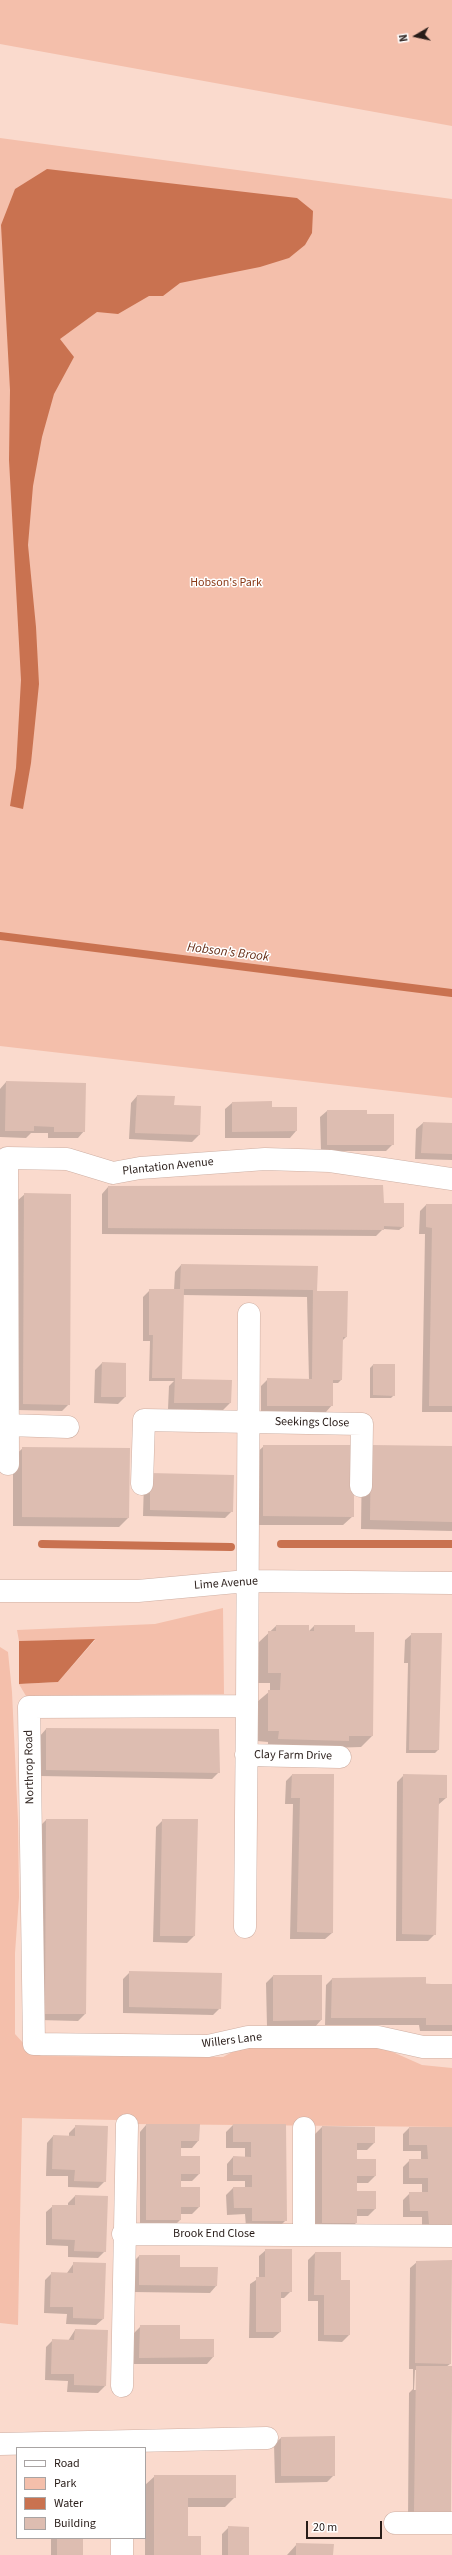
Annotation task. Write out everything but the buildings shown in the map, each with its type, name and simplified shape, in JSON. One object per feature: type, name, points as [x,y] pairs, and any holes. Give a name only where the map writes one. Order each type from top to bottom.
[{"type":"street","name":"Plantation Avenue","points":[[8,1464],[7,1158],[67,1159],[114,1173],[140,1168],[265,1159],[330,1161],[452,1179]]},
{"type":"street","points":[[245,1927],[249,1314]]},
{"type":"street","name":"Seekings Close","points":[[142,1484],[144,1420],[362,1424],[361,1486]]},
{"type":"street","points":[[8,1425],[68,1427]]},
{"type":"street","name":"Lime Avenue","points":[[0,1591],[138,1591],[247,1581],[452,1584]]},
{"type":"street","name":"Northrop Road","points":[[34,2044],[29,1707],[247,1706]]},
{"type":"street","name":"Clay Farm Drive","points":[[246,1755],[340,1757]]},
{"type":"street","name":"Willers Lane","points":[[34,2044],[208,2046],[248,2037],[378,2037],[423,2046],[452,2047]]},
{"type":"street","points":[[122,2386],[123,2234],[127,2125]]},
{"type":"street","points":[[304,2128],[304,2234]]},
{"type":"street","name":"Brook End Close","points":[[123,2234],[452,2236]]},
{"type":"street","points":[[0,2444],[120,2445],[267,2438]]},
{"type":"street","points":[[395,2524],[452,2523]]},
{"type":"street","points":[[122,2539],[122,2555]]},
{"type":"green space","points":[[0,0],[452,0],[452,126],[0,44]]},
{"type":"green space","name":"Hobson's Park","points":[[0,138],[452,199],[452,1098],[0,1046]]},
{"type":"green space","points":[[223,1608],[224,1694],[26,1696],[19,1684],[58,1682],[95,1640],[19,1641],[17,1630],[155,1624]]},
{"type":"green space","points":[[0,1647],[8,1652],[12,1692],[18,1821],[19,1897],[15,1953],[15,2034],[25,2045],[41,2056],[223,2057],[245,2045],[377,2045],[422,2065],[452,2068],[452,2127],[134,2124],[116,2120],[22,2118],[18,2325],[0,2323]]},
{"type":"water","points":[[47,169],[297,198],[313,211],[312,233],[305,245],[289,258],[260,267],[180,283],[163,296],[149,296],[118,314],[97,312],[60,339],[74,357],[54,394],[42,437],[33,486],[28,545],[36,627],[39,684],[31,763],[23,809],[10,806],[16,768],[21,680],[9,460],[10,390],[1,225],[15,189]]},
{"type":"water","points":[[95,1639],[58,1682],[19,1684],[19,1641]]},
{"type":"waterway","name":"Hobson's Brook","points":[[0,936],[452,993]]},
{"type":"waterway","points":[[42,1544],[231,1547]]},
{"type":"waterway","points":[[281,1544],[452,1544]]}]
